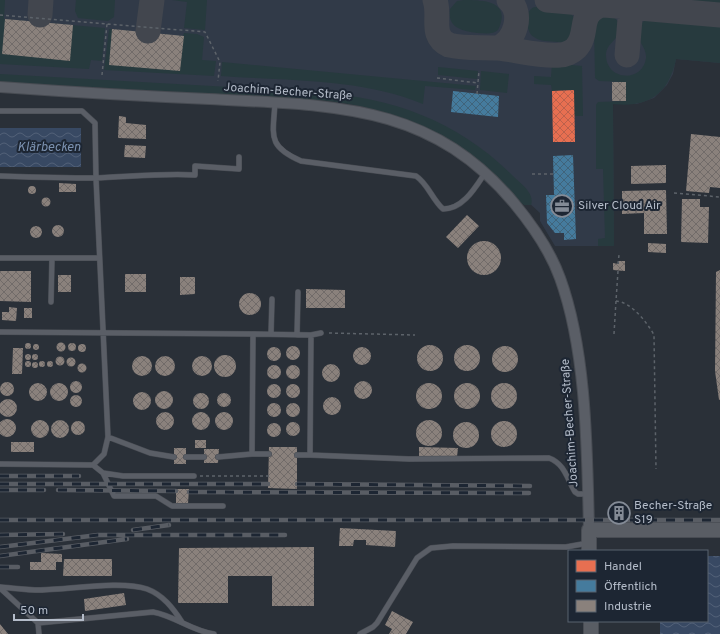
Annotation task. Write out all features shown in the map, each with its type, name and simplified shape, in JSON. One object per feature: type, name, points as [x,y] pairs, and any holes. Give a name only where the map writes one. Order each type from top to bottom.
[{"type":"street","name":"Joachim-Becher-Straße","points":[[0,88],[329,106],[355,110],[399,122],[447,144],[485,173],[507,195],[527,219],[548,251],[560,278],[572,322],[582,382],[589,541]]},
{"type":"street","points":[[589,541],[720,530]]},
{"type":"street","points":[[591,622],[591,634]]},
{"type":"lane","points":[[275,103],[273,135],[276,145],[285,154],[301,161],[416,176],[423,181],[436,202],[443,209],[452,209],[458,205],[474,190],[485,173]]},
{"type":"lane","points":[[0,111],[82,111],[95,123],[99,258],[108,437],[104,454],[92,464]]},
{"type":"lane","points":[[0,176],[96,178],[152,176],[162,174],[195,175],[195,166],[239,169],[239,157]]},
{"type":"lane","points":[[0,258],[99,258]]},
{"type":"lane","points":[[51,302],[52,258]]},
{"type":"lane","points":[[297,335],[298,292]]},
{"type":"lane","points":[[271,334],[272,299]]},
{"type":"lane","points":[[0,332],[297,335],[321,333]]},
{"type":"lane","points":[[252,454],[253,334]]},
{"type":"lane","points":[[310,455],[311,335]]},
{"type":"lane","points":[[108,437],[150,454],[174,457]]},
{"type":"lane","points":[[218,457],[269,454]]},
{"type":"lane","points":[[297,455],[409,459],[549,458],[555,460],[563,468],[575,492],[578,494],[588,494]]},
{"type":"lane","points":[[186,457],[204,457]]},
{"type":"lane","points":[[0,464],[92,464],[103,473],[114,496],[156,496],[172,506],[224,506]]},
{"type":"lane","points":[[103,473],[123,476],[194,476]]},
{"type":"lane","points":[[360,634],[377,623],[417,558],[431,548],[453,546],[566,547],[582,546],[589,541]]},
{"type":"lane","points":[[0,587],[40,590],[81,587],[136,587],[146,589],[161,597],[172,607],[182,622]]},
{"type":"lane","points":[[0,587],[38,623],[39,634]]},
{"type":"lane","points":[[38,623],[153,612],[182,622],[202,632],[214,634]]},
{"type":"path","points":[[0,16],[205,32],[220,62],[218,81]]},
{"type":"path","points":[[102,75],[107,24]]},
{"type":"path","points":[[477,94],[480,71]]},
{"type":"path","points":[[437,78],[478,83]]},
{"type":"path","points":[[532,174],[553,174]]},
{"type":"path","points":[[674,193],[720,197]]},
{"type":"path","points":[[618,264],[619,255]]},
{"type":"path","points":[[614,334],[618,271]]},
{"type":"path","points":[[616,301],[623,301],[629,306],[654,335],[656,469]]},
{"type":"path","points":[[321,333],[415,335]]},
{"type":"path","points":[[194,476],[268,476]]},
{"type":"shaded area","points":[[0,0],[720,0],[720,63],[676,59],[673,74],[667,85],[654,98],[637,104],[613,104],[614,246],[555,246],[540,221],[540,213],[462,141],[347,97],[0,75]]},
{"type":"green space","points":[[0,0],[5,0],[4,19],[105,28],[102,61],[91,60],[89,69],[0,64]]},
{"type":"green space","points":[[76,0],[115,0],[114,17],[108,21],[78,18],[75,11]]},
{"type":"green space","points":[[172,0],[207,0],[205,30],[184,28],[187,2]]},
{"type":"green space","points":[[464,0],[487,2],[494,4],[499,8],[501,20],[498,30],[491,33],[477,33],[461,30],[453,24],[450,9],[457,1]]},
{"type":"green space","points":[[637,0],[720,0],[720,8]]},
{"type":"green space","points":[[535,7],[559,9],[568,12],[574,18],[574,32],[567,40],[563,42],[542,41],[536,39],[531,34],[527,26],[527,16],[531,9]]},
{"type":"green space","points":[[605,13],[611,13],[622,27],[619,35],[608,47],[606,55],[608,64],[612,70],[625,76],[638,72],[643,66],[646,54],[636,34],[636,30],[638,26],[650,16],[720,23],[720,63],[676,59],[673,71],[668,81],[662,90],[655,96],[637,104],[613,104],[614,246],[598,246],[598,239],[605,238],[603,169],[596,169],[596,105],[598,102],[626,101],[625,82],[599,81],[595,78],[594,26],[597,19]]},
{"type":"green space","points":[[109,29],[183,36],[184,33],[197,34],[204,37],[202,60],[216,61],[214,76],[104,70]]},
{"type":"green space","points":[[222,62],[476,86],[475,90],[425,86],[423,104],[375,89],[349,85],[298,80],[221,76]]},
{"type":"green space","points":[[552,63],[582,66],[583,116],[574,116],[573,90],[552,91],[551,85],[534,84],[534,76],[551,77]]},
{"type":"green space","points":[[438,67],[478,71],[477,79],[438,75]]},
{"type":"green space","points":[[481,71],[509,74],[507,93],[480,90]]},
{"type":"green space","points":[[0,74],[317,92],[372,100],[423,116],[447,127],[470,141],[492,157],[523,186],[529,193],[532,201],[531,205],[524,205],[480,163],[444,138],[404,119],[383,112],[318,100],[0,82]]},
{"type":"water","name":"Klärbecken","points":[[0,128],[81,128],[81,167],[0,167]]},
{"type":"water","points":[[708,556],[720,556],[720,634],[660,634],[660,622],[708,622]]},
{"type":"building: Handel","points":[[574,90],[575,142],[553,142],[552,91]]},
{"type":"building: Öffentlich","points":[[453,91],[499,96],[498,117],[451,112]]},
{"type":"building: Öffentlich","points":[[573,155],[576,239],[564,240],[564,233],[555,233],[547,223],[546,195],[554,195],[553,156]]},
{"type":"building: Industrie","points":[[5,19],[73,25],[70,61],[2,54]]},
{"type":"building: Industrie","points":[[112,29],[184,36],[180,71],[109,65]]},
{"type":"building: Industrie","points":[[612,82],[626,82],[626,101],[612,101]]},
{"type":"building: Industrie","points":[[119,116],[126,117],[126,123],[146,125],[146,139],[118,138]]},
{"type":"building: Industrie","points":[[691,134],[720,137],[720,188],[710,187],[709,193],[686,191]]},
{"type":"building: Industrie","points":[[125,145],[146,146],[145,158],[124,157]]},
{"type":"building: Industrie","points":[[666,165],[666,183],[631,184],[631,166]]},
{"type":"building: Industrie","points":[[59,183],[76,184],[76,192],[59,192]]},
{"type":"building: Industrie","points":[[32,186],[35,187],[35,193],[32,194],[29,193],[28,190],[29,187]]},
{"type":"building: Industrie","points":[[666,190],[667,234],[644,234],[644,213],[622,214],[622,191]]},
{"type":"building: Industrie","points":[[46,197],[51,202],[46,207],[41,202]]},
{"type":"building: Industrie","points":[[682,199],[700,199],[700,207],[709,207],[708,243],[681,242]]},
{"type":"building: Industrie","points":[[467,215],[479,226],[458,248],[446,237]]},
{"type":"building: Industrie","points":[[58,225],[62,227],[64,231],[62,235],[58,237],[54,235],[52,231],[54,227]]},
{"type":"building: Industrie","points":[[34,226],[38,226],[42,232],[38,238],[34,238],[30,234],[30,230]]},
{"type":"building: Industrie","points":[[484,241],[496,246],[501,258],[496,270],[484,275],[472,270],[467,258],[472,246]]},
{"type":"building: Industrie","points":[[648,243],[666,244],[666,253],[648,252]]},
{"type":"building: Industrie","points":[[619,261],[625,261],[625,271],[613,270],[613,263],[619,264]]},
{"type":"building: Industrie","points":[[720,270],[719,400],[715,371],[716,272]]},
{"type":"building: Industrie","points":[[0,271],[31,271],[31,302],[0,301]]},
{"type":"building: Industrie","points":[[125,274],[146,274],[146,292],[125,292]]},
{"type":"building: Industrie","points":[[58,275],[71,275],[71,292],[58,292]]},
{"type":"building: Industrie","points":[[180,277],[195,277],[195,294],[180,295]]},
{"type":"building: Industrie","points":[[306,289],[345,290],[345,308],[306,308]]},
{"type":"building: Industrie","points":[[246,293],[254,293],[261,300],[261,308],[254,315],[246,315],[239,308],[239,300]]},
{"type":"building: Industrie","points":[[9,307],[17,308],[16,321],[2,320],[2,312],[9,312]]},
{"type":"building: Industrie","points":[[24,308],[32,308],[32,318],[24,318]]},
{"type":"building: Industrie","points":[[28,343],[31,346],[28,349],[25,346]]},
{"type":"building: Industrie","points":[[59,343],[63,343],[65,347],[63,351],[59,351],[57,349],[57,345]]},
{"type":"building: Industrie","points":[[72,343],[75,344],[75,350],[72,351],[69,350],[68,347],[69,344]]},
{"type":"building: Industrie","points":[[36,344],[39,347],[36,350],[33,347]]},
{"type":"building: Industrie","points":[[82,344],[85,345],[85,351],[82,352],[79,351],[78,348],[79,345]]},
{"type":"building: Industrie","points":[[430,345],[439,349],[443,358],[439,367],[430,371],[421,367],[417,358],[421,349]]},
{"type":"building: Industrie","points":[[467,345],[476,349],[480,358],[476,367],[467,371],[458,367],[454,358],[458,349]]},
{"type":"building: Industrie","points":[[293,346],[298,348],[300,353],[298,358],[293,360],[288,358],[286,353],[288,348]]},
{"type":"building: Industrie","points":[[505,346],[514,350],[518,359],[514,368],[505,372],[496,368],[492,359],[496,350]]},
{"type":"building: Industrie","points":[[274,347],[279,349],[281,354],[279,359],[274,361],[269,359],[267,354],[269,349]]},
{"type":"building: Industrie","points":[[362,347],[368,350],[371,356],[368,362],[362,365],[356,362],[353,356],[356,350]]},
{"type":"building: Industrie","points":[[13,348],[23,348],[22,374],[12,374]]},
{"type":"building: Industrie","points":[[28,354],[31,357],[28,360],[25,357]]},
{"type":"building: Industrie","points":[[35,354],[38,357],[35,360],[32,357]]},
{"type":"building: Industrie","points":[[225,355],[233,358],[236,366],[233,374],[225,377],[217,374],[214,366],[217,358]]},
{"type":"building: Industrie","points":[[138,356],[146,356],[152,362],[152,370],[146,376],[138,376],[132,370],[132,362]]},
{"type":"building: Industrie","points":[[165,356],[172,359],[175,366],[172,373],[165,376],[158,373],[155,366],[158,359]]},
{"type":"building: Industrie","points":[[202,356],[209,359],[212,366],[209,373],[202,376],[195,373],[192,366],[195,359]]},
{"type":"building: Industrie","points":[[58,357],[62,357],[64,361],[62,365],[58,365],[56,363],[56,359]]},
{"type":"building: Industrie","points":[[69,358],[73,358],[75,362],[73,366],[69,366],[67,364],[67,360]]},
{"type":"building: Industrie","points":[[28,361],[31,364],[28,367],[25,364]]},
{"type":"building: Industrie","points":[[42,361],[45,364],[42,367],[39,364]]},
{"type":"building: Industrie","points":[[50,361],[53,364],[50,367],[47,364]]},
{"type":"building: Industrie","points":[[35,362],[38,365],[35,368],[32,365]]},
{"type":"building: Industrie","points":[[80,364],[84,364],[86,368],[84,372],[80,372],[78,370],[78,366]]},
{"type":"building: Industrie","points":[[331,364],[337,367],[340,373],[337,379],[331,382],[325,379],[322,373],[325,367]]},
{"type":"building: Industrie","points":[[274,365],[279,367],[281,372],[279,377],[274,379],[269,377],[267,372],[269,367]]},
{"type":"building: Industrie","points":[[293,365],[298,367],[300,372],[298,377],[293,379],[288,377],[286,372],[288,367]]},
{"type":"building: Industrie","points":[[74,381],[78,381],[82,387],[78,393],[74,393],[70,389],[70,385]]},
{"type":"building: Industrie","points":[[363,381],[369,384],[372,390],[369,396],[363,399],[357,396],[354,390],[357,384]]},
{"type":"building: Industrie","points":[[4,382],[10,382],[14,386],[14,392],[10,396],[4,396],[0,392],[0,386]]},
{"type":"building: Industrie","points":[[38,383],[44,386],[47,392],[44,398],[38,401],[32,398],[29,392],[32,386]]},
{"type":"building: Industrie","points":[[59,383],[65,386],[68,392],[65,398],[59,401],[53,398],[50,392],[53,386]]},
{"type":"building: Industrie","points":[[429,383],[438,387],[442,396],[438,405],[429,409],[420,405],[416,396],[420,387]]},
{"type":"building: Industrie","points":[[467,383],[476,387],[480,396],[476,405],[467,409],[458,405],[454,396],[458,387]]},
{"type":"building: Industrie","points":[[504,383],[513,387],[517,396],[513,405],[504,409],[495,405],[491,396],[495,387]]},
{"type":"building: Industrie","points":[[274,384],[279,386],[281,391],[279,396],[274,398],[269,396],[267,391],[269,386]]},
{"type":"building: Industrie","points":[[293,384],[298,386],[300,391],[298,396],[293,398],[288,396],[286,391],[288,386]]},
{"type":"building: Industrie","points":[[164,391],[170,394],[173,400],[170,406],[164,409],[158,406],[155,400],[158,394]]},
{"type":"building: Industrie","points":[[142,392],[148,395],[151,401],[148,407],[142,410],[136,407],[133,401],[136,395]]},
{"type":"building: Industrie","points":[[201,393],[208,398],[209,401],[204,408],[201,409],[194,404],[193,401],[198,394]]},
{"type":"building: Industrie","points":[[221,393],[227,393],[231,397],[231,403],[227,407],[221,407],[217,403],[217,397]]},
{"type":"building: Industrie","points":[[74,395],[78,395],[82,401],[78,407],[74,407],[70,403],[70,399]]},
{"type":"building: Industrie","points":[[332,397],[338,400],[341,406],[338,412],[332,415],[326,412],[323,406],[326,400]]},
{"type":"building: Industrie","points":[[8,399],[14,402],[17,408],[14,414],[8,417],[2,414],[-1,408],[2,402]]},
{"type":"building: Industrie","points":[[274,403],[279,405],[281,410],[279,415],[274,417],[269,415],[267,410],[269,405]]},
{"type":"building: Industrie","points":[[293,403],[298,405],[300,410],[298,415],[293,417],[288,415],[286,410],[288,405]]},
{"type":"building: Industrie","points":[[165,412],[171,415],[174,421],[171,427],[165,430],[159,427],[156,421],[159,415]]},
{"type":"building: Industrie","points":[[201,412],[207,415],[210,421],[207,427],[201,430],[195,427],[192,421],[195,415]]},
{"type":"building: Industrie","points":[[224,412],[230,415],[233,421],[230,427],[224,430],[218,427],[215,421],[218,415]]},
{"type":"building: Industrie","points":[[4,420],[10,420],[15,425],[15,431],[10,436],[4,436],[-1,431],[-1,425]]},
{"type":"building: Industrie","points":[[40,420],[46,423],[49,429],[46,435],[40,438],[34,435],[31,429],[34,423]]},
{"type":"building: Industrie","points":[[56,420],[64,420],[69,425],[67,436],[64,438],[56,438],[51,433],[51,425]]},
{"type":"building: Industrie","points":[[429,420],[438,424],[442,433],[438,442],[429,446],[420,442],[416,433],[420,424]]},
{"type":"building: Industrie","points":[[78,421],[83,423],[85,428],[83,433],[78,435],[73,433],[71,428],[73,423]]},
{"type":"building: Industrie","points":[[504,421],[513,425],[517,434],[513,443],[504,447],[495,443],[491,434],[495,425]]},
{"type":"building: Industrie","points":[[293,422],[298,424],[300,429],[298,434],[293,436],[288,434],[286,429],[288,424]]},
{"type":"building: Industrie","points":[[466,422],[475,426],[479,435],[475,444],[466,448],[457,444],[453,435],[457,426]]},
{"type":"building: Industrie","points":[[274,423],[279,425],[281,430],[279,435],[274,437],[269,435],[267,430],[269,425]]},
{"type":"building: Industrie","points":[[195,440],[206,440],[206,448],[195,448]]},
{"type":"building: Industrie","points":[[11,442],[34,442],[34,452],[11,452]]},
{"type":"building: Industrie","points":[[269,447],[297,447],[297,489],[268,488]]},
{"type":"building: Industrie","points":[[419,447],[458,448],[457,457],[419,456]]},
{"type":"building: Industrie","points":[[174,448],[186,448],[186,464],[174,464]]},
{"type":"building: Industrie","points":[[204,449],[219,449],[218,463],[204,463]]},
{"type":"building: Industrie","points":[[176,489],[189,489],[188,504],[176,504]]},
{"type":"building: Industrie","name":"Becher-Straße S19","points":[[614,511],[624,511],[624,515],[614,515]]},
{"type":"building: Industrie","points":[[340,528],[396,531],[395,547],[366,545],[366,540],[354,540],[353,546],[339,546]]},
{"type":"building: Industrie","points":[[314,547],[314,606],[272,606],[272,576],[228,576],[228,603],[178,603],[179,548]]},
{"type":"building: Industrie","points":[[41,553],[62,554],[62,562],[56,562],[56,570],[30,570],[30,562],[41,562]]},
{"type":"building: Industrie","points":[[64,559],[112,559],[112,576],[63,576]]},
{"type":"building: Industrie","points":[[124,593],[126,605],[85,611],[84,599]]},
{"type":"building: Industrie","points":[[392,611],[413,622],[406,634],[389,634],[392,629],[385,625]]},
{"type":"building: Industrie","points":[[0,624],[8,634],[0,634]]},
{"type":"taxiway","points":[[40,15],[41,0]]},
{"type":"taxiway","points":[[148,31],[152,0]]},
{"type":"taxiway","points":[[435,0],[437,6],[437,31],[443,41],[449,45],[498,48],[552,55],[566,54],[576,48],[580,42],[586,19],[593,9],[601,5]]},
{"type":"taxiway","points":[[497,48],[509,40],[513,34],[517,20],[514,6],[509,0]]},
{"type":"taxiway","points":[[547,0],[720,15]]},
{"type":"taxiway","points":[[627,55],[631,7]]},
{"type":"railway","points":[[0,476],[79,476]]},
{"type":"railway","points":[[0,484],[268,484]]},
{"type":"railway","points":[[297,484],[530,486]]},
{"type":"railway","points":[[0,490],[44,490]]},
{"type":"railway","points":[[58,490],[176,491]]},
{"type":"railway","points":[[189,492],[529,493]]},
{"type":"railway","points":[[0,520],[720,520]]},
{"type":"railway","points":[[133,530],[169,525]]},
{"type":"railway","points":[[0,535],[63,534]]},
{"type":"railway","points":[[0,547],[98,535],[285,535]]},
{"type":"railway","points":[[0,556],[127,539]]},
{"type":"railway","points":[[0,567],[18,567]]},
{"type":"place","name":"Silver Cloud Air","points":[[562,206]]},
{"type":"place","name":"Becher-Straße S19","points":[[619,513]]}]
